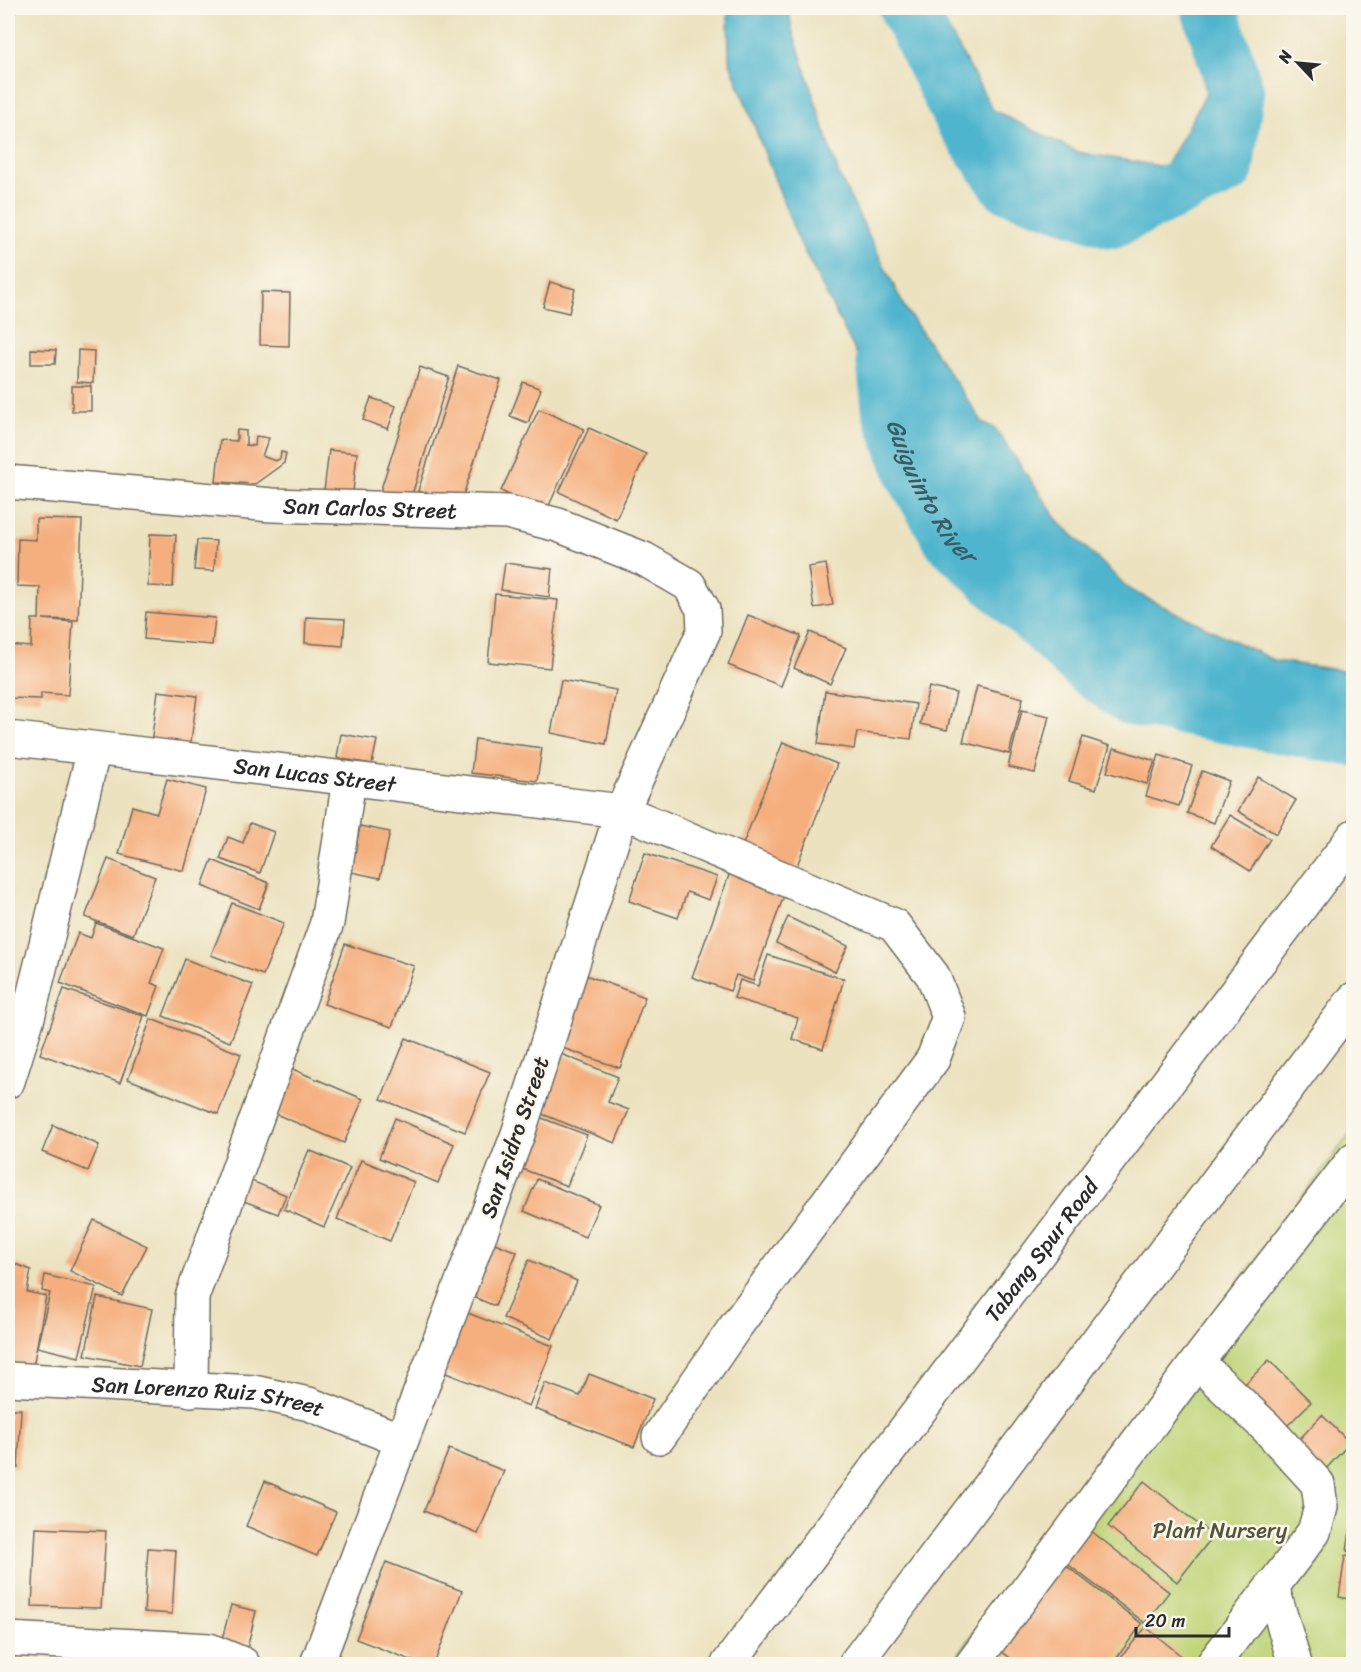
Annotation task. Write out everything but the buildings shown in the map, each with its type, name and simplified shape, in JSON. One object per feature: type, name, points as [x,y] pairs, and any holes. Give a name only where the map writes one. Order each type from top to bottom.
[{"type":"main road","name":"San Carlos Street","points":[[8,482],[272,506],[507,512],[558,525],[644,559],[689,585],[703,609]]},
{"type":"main road","name":"San Isidro Street","points":[[317,1665],[518,1134],[622,811],[704,631],[703,609]]},
{"type":"main road","name":"San Lucas Street","points":[[8,738],[622,811],[894,925],[933,976],[949,1017],[933,1059],[733,1330],[659,1437]]},
{"type":"main road","points":[[8,1081],[18,1015],[94,749]]},
{"type":"main road","points":[[191,1390],[192,1297],[327,922],[349,780]]},
{"type":"main road","name":"Tabang Spur Road","points":[[728,1665],[1353,836]]},
{"type":"main road","points":[[855,1665],[1353,999]]},
{"type":"main road","points":[[972,1665],[1197,1362],[1353,1159]]},
{"type":"main road","points":[[1197,1362],[1267,1428],[1318,1484],[1321,1507],[1314,1532],[1212,1665]]},
{"type":"main road","name":"San Lorenzo Ruiz Street","points":[[8,1379],[254,1392],[309,1404],[401,1440]]},
{"type":"main road","points":[[1272,1586],[1294,1665]]},
{"type":"main road","points":[[8,1639],[209,1650],[243,1665]]},
{"type":"green space","name":"Plant Nursery","points":[[1353,1130],[1353,1664],[951,1664]]},
{"type":"water","points":[[728,8],[788,8],[792,29],[839,175],[905,308],[983,423],[995,428],[1059,522],[1130,590],[1275,661],[1353,672],[1353,742],[1215,715],[1114,672],[1019,605],[894,427],[797,237],[729,60]]},
{"type":"water","points":[[877,8],[937,8],[993,110],[1077,152],[1165,167],[1206,94],[1194,32],[1179,8],[1235,8],[1244,128],[1205,177],[1143,209],[1037,201],[951,126]]},
{"type":"waterway","name":"Guiguinto River","points":[[907,8],[962,119],[1008,185],[1112,220],[1226,167],[1236,91],[1209,8]]},
{"type":"waterway","name":"Guiguinto River","points":[[884,358],[890,411],[915,477],[951,539],[1089,668],[1132,698],[1354,739]]}]
